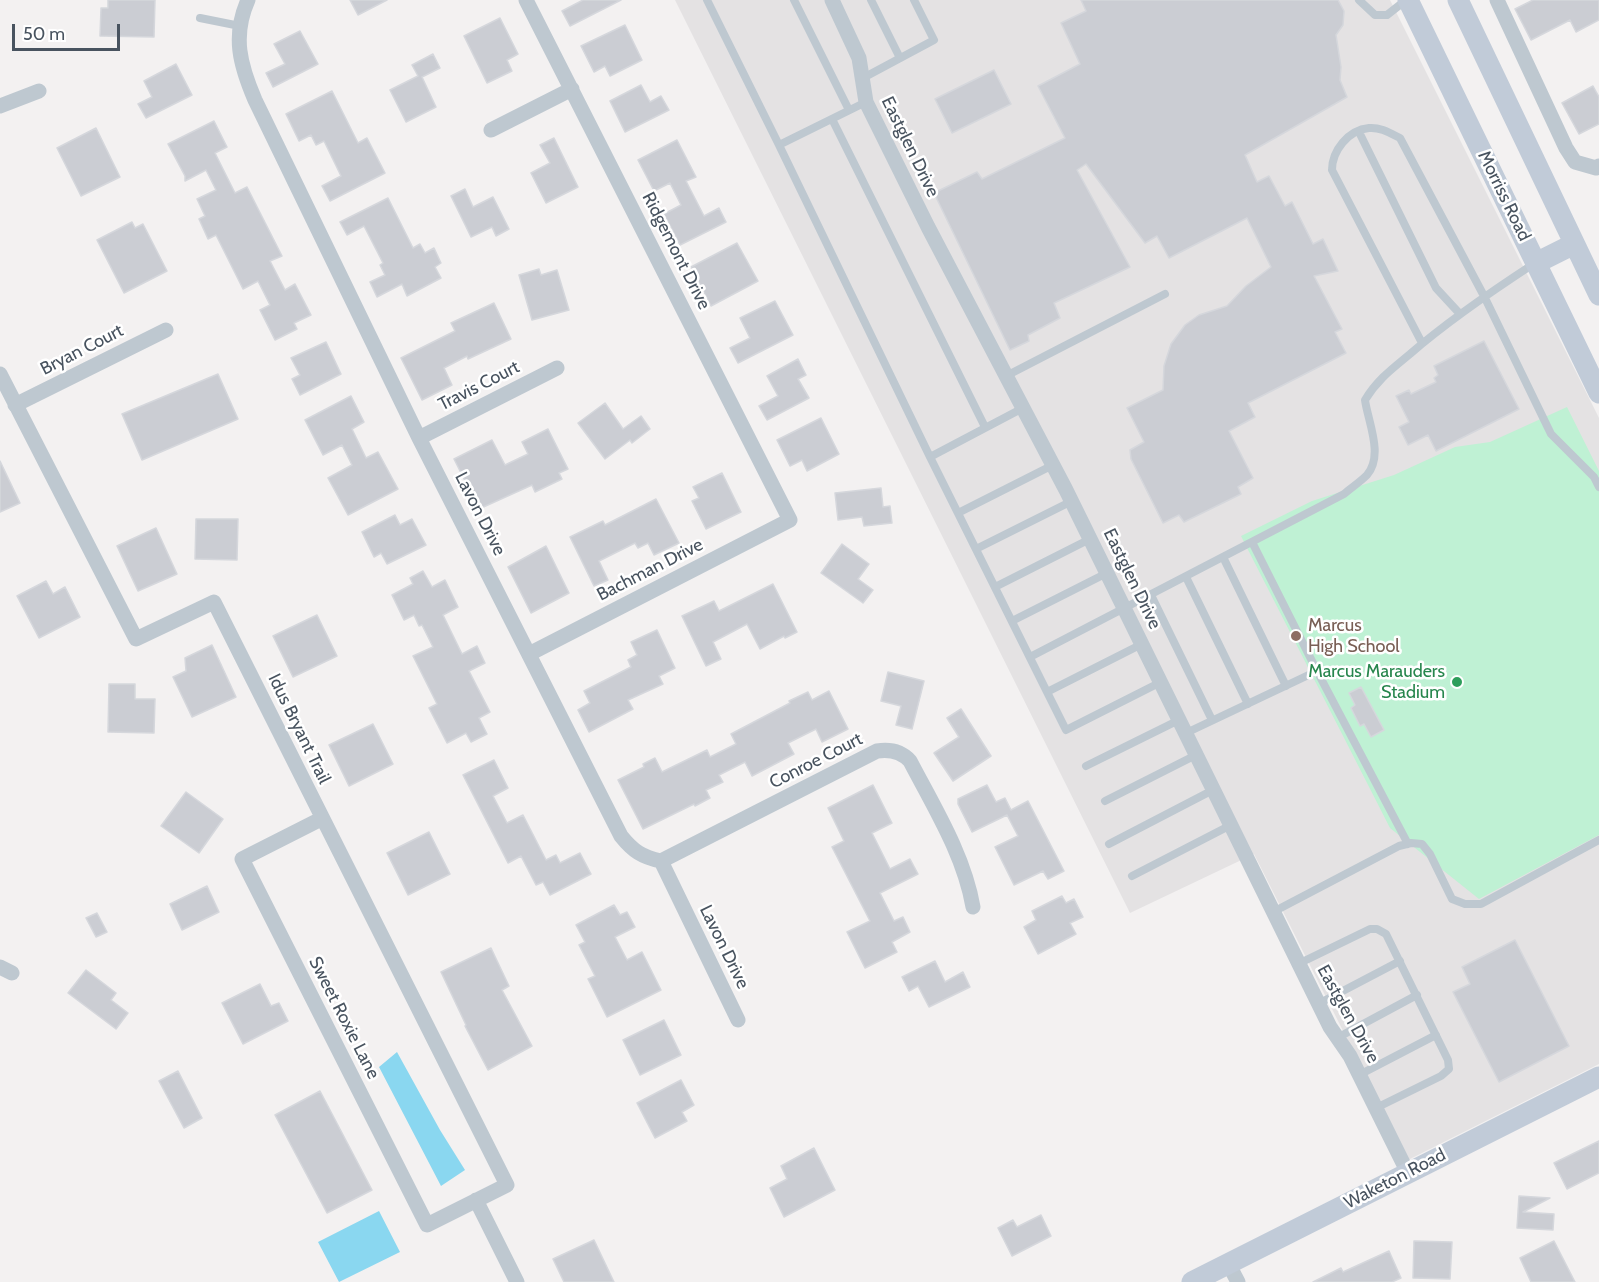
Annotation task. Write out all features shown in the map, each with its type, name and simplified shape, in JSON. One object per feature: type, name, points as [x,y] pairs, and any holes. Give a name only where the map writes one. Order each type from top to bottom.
[{"type":"main road","name":"Morriss Road","points":[[1407,0],[1599,393]]},
{"type":"main road","points":[[1458,0],[1599,295]]},
{"type":"main road","points":[[1536,262],[1574,244]]},
{"type":"main road","name":"Waketon Road","points":[[1192,1282],[1233,1273],[1408,1173],[1599,1077]]},
{"type":"street","name":"Lavon Drive","points":[[248,0],[238,37],[245,77],[255,100],[419,438],[621,836],[633,851],[648,859],[661,861],[738,1020]]},
{"type":"street","name":"Ridgemont Drive","points":[[526,0],[790,520]]},
{"type":"street","name":"Eastglen Drive","points":[[832,0],[862,67],[863,93],[866,102],[1072,501],[1318,1004],[1350,1056],[1408,1173]]},
{"type":"street","points":[[1497,0],[1566,148],[1575,162],[1596,168],[1599,166]]},
{"type":"street","points":[[491,130],[572,88]]},
{"type":"street","points":[[0,106],[39,91]]},
{"type":"street","name":"Bryan Court","points":[[15,405],[166,330]]},
{"type":"street","name":"Travis Court","points":[[419,438],[557,368]]},
{"type":"street","name":"Idus Bryant Trail","points":[[0,374],[136,639],[214,602],[321,819],[507,1185],[476,1200]]},
{"type":"street","name":"Bachman Drive","points":[[528,654],[790,520]]},
{"type":"street","name":"Conroe Court","points":[[661,861],[877,751],[886,750],[904,754],[910,760],[956,853],[970,890],[973,907]]},
{"type":"street","name":"Sweet Roxie Lane","points":[[321,819],[242,859],[427,1225],[476,1200]]},
{"type":"street","points":[[476,1200],[518,1282]]},
{"type":"lane","points":[[707,0],[1066,730],[1161,682]]},
{"type":"lane","points":[[794,0],[849,110]]},
{"type":"lane","points":[[871,0],[900,58]]},
{"type":"lane","points":[[863,78],[934,40],[914,0]]},
{"type":"lane","points":[[1359,0],[1375,15],[1387,15],[1407,0]]},
{"type":"lane","points":[[200,18],[240,26]]},
{"type":"lane","points":[[779,145],[866,102]]},
{"type":"lane","points":[[832,119],[985,427]]},
{"type":"lane","points":[[1422,343],[1332,170],[1332,158],[1342,142],[1369,128],[1385,130],[1400,138],[1484,296],[1551,434],[1594,477],[1599,487]]},
{"type":"lane","points":[[1359,132],[1436,288],[1461,314]]},
{"type":"lane","points":[[1030,657],[1344,494],[1367,475],[1373,465],[1374,449],[1365,400],[1375,384],[1422,343],[1484,296],[1536,262]]},
{"type":"lane","points":[[1006,376],[1165,294]]},
{"type":"lane","points":[[930,457],[1023,408]]},
{"type":"lane","points":[[958,513],[1053,465]]},
{"type":"lane","points":[[976,549],[1072,501]]},
{"type":"lane","points":[[994,587],[1090,539]]},
{"type":"lane","points":[[1252,542],[1408,844]]},
{"type":"lane","points":[[1222,557],[1286,686]]},
{"type":"lane","points":[[1012,621],[1107,573]]},
{"type":"lane","points":[[1186,577],[1248,704]]},
{"type":"lane","points":[[1151,595],[1212,720]]},
{"type":"lane","points":[[1047,692],[1142,644]]},
{"type":"lane","points":[[1086,766],[1182,726],[1212,720],[1317,671]]},
{"type":"lane","points":[[1105,801],[1196,755]]},
{"type":"lane","points":[[1109,844],[1213,790]]},
{"type":"lane","points":[[1132,876],[1231,825]]},
{"type":"lane","points":[[1273,912],[1399,846],[1408,844],[1422,844],[1430,854],[1452,899],[1465,904],[1481,904],[1599,840]]},
{"type":"lane","points":[[1298,964],[1370,929],[1377,929],[1386,934],[1448,1060],[1449,1069],[1441,1076],[1376,1108]]},
{"type":"lane","points":[[1318,1004],[1400,961]]},
{"type":"lane","points":[[1337,1038],[1416,995]]},
{"type":"lane","points":[[1359,1075],[1436,1035]]},
{"type":"shaded area","name":"Marcus High School","points":[[675,0],[1390,0],[1599,418],[1599,1064],[1408,1160],[1254,854],[1130,913]]},
{"type":"green space","name":"Marcus Marauders Stadium","points":[[1567,407],[1599,471],[1599,835],[1479,899],[1390,828],[1241,536],[1312,501],[1394,475],[1455,447],[1490,442]]},
{"type":"water","points":[[397,1052],[465,1170],[441,1186],[379,1067]]},
{"type":"water","points":[[379,1211],[400,1252],[339,1282],[318,1242]]},
{"type":"building","points":[[108,0],[155,0],[154,37],[100,36],[101,8],[108,8]]},
{"type":"building","points":[[350,0],[387,0],[358,15]]},
{"type":"building","points":[[583,0],[621,0],[570,26],[562,11]]},
{"type":"building","points":[[1081,0],[1338,0],[1344,11],[1343,25],[1336,35],[1341,67],[1340,80],[1347,97],[1245,155],[1257,182],[1269,176],[1285,206],[1292,202],[1313,244],[1323,239],[1338,271],[1314,276],[1342,329],[1335,332],[1346,353],[1248,403],[1255,417],[1229,431],[1253,478],[1238,487],[1241,494],[1184,522],[1179,515],[1163,523],[1131,459],[1130,450],[1144,442],[1127,408],[1163,390],[1164,366],[1171,344],[1185,325],[1199,315],[1227,306],[1246,286],[1271,267],[1247,218],[1169,258],[1157,236],[1145,243],[1086,164],[1077,170],[1130,267],[1054,303],[1060,318],[1028,335],[1029,341],[1010,350],[934,193],[977,172],[982,179],[1065,138],[1038,86],[1080,64],[1061,23],[1086,11]]},
{"type":"building","points":[[1533,0],[1599,0],[1599,20],[1576,32],[1570,20],[1531,40],[1515,9]]},
{"type":"building","points":[[500,18],[518,54],[507,60],[512,71],[487,83],[464,36]]},
{"type":"building","points":[[625,25],[642,60],[610,76],[605,66],[594,72],[581,46]]},
{"type":"building","points":[[300,31],[318,64],[273,87],[266,73],[285,64],[274,44]]},
{"type":"building","points":[[433,54],[440,68],[422,77],[436,107],[406,122],[390,90],[418,76],[412,65]]},
{"type":"building","points":[[176,64],[192,95],[146,118],[138,104],[152,97],[144,81]]},
{"type":"building","points":[[994,70],[1011,104],[952,133],[935,99]]},
{"type":"building","points":[[641,85],[650,102],[661,96],[669,110],[625,132],[610,101]]},
{"type":"building","points":[[1593,86],[1599,97],[1599,124],[1579,134],[1562,103]]},
{"type":"building","points":[[332,91],[358,143],[367,138],[385,173],[330,201],[322,186],[341,176],[324,141],[316,145],[311,135],[299,141],[286,114]]},
{"type":"building","points":[[214,121],[227,147],[215,153],[235,193],[247,187],[282,256],[270,261],[285,290],[295,284],[311,315],[294,323],[297,329],[275,340],[260,310],[270,305],[258,281],[243,289],[216,235],[208,239],[199,219],[205,216],[197,199],[216,190],[206,170],[185,181],[185,176],[168,144]]},
{"type":"building","points":[[96,128],[120,177],[81,196],[57,148]]},
{"type":"building","points":[[554,138],[578,187],[546,203],[531,173],[550,163],[540,145]]},
{"type":"building","points":[[677,140],[696,177],[686,181],[704,216],[719,208],[726,222],[680,245],[664,214],[681,205],[670,183],[654,191],[638,160]]},
{"type":"building","points":[[465,189],[473,207],[493,197],[509,229],[496,236],[492,227],[471,237],[451,196]]},
{"type":"building","points":[[388,198],[413,248],[420,244],[425,253],[434,248],[441,263],[435,267],[441,278],[407,296],[402,284],[377,297],[370,282],[385,275],[380,265],[383,263],[364,226],[347,235],[340,222]]},
{"type":"building","points":[[132,222],[135,228],[143,224],[167,271],[124,293],[97,240]]},
{"type":"building","points":[[737,243],[758,281],[711,306],[691,267]]},
{"type":"building","points":[[539,269],[541,275],[557,270],[569,310],[532,320],[519,275]]},
{"type":"building","points":[[775,301],[793,335],[738,363],[730,348],[750,338],[740,318]]},
{"type":"building","points":[[494,303],[511,339],[468,359],[467,356],[444,368],[452,385],[422,400],[401,358],[455,331],[451,323]]},
{"type":"building","points":[[1484,341],[1519,409],[1436,451],[1428,435],[1408,445],[1399,427],[1409,422],[1396,396],[1409,390],[1411,394],[1436,382],[1434,378],[1438,375],[1434,366]]},
{"type":"building","points":[[326,342],[341,374],[300,395],[292,379],[300,375],[291,358]]},
{"type":"building","points":[[798,359],[806,375],[798,379],[809,398],[767,420],[759,406],[778,396],[767,376]]},
{"type":"building","points":[[218,374],[238,419],[142,460],[122,414]]},
{"type":"building","points":[[351,396],[364,422],[352,429],[366,458],[378,452],[398,489],[348,515],[328,478],[352,465],[342,445],[323,455],[305,420]]},
{"type":"building","points":[[605,403],[623,429],[641,416],[650,429],[632,443],[630,440],[605,459],[578,423]]},
{"type":"building","points":[[821,418],[839,454],[807,471],[802,460],[790,466],[777,440]]},
{"type":"building","points":[[548,429],[568,469],[559,473],[562,479],[535,492],[532,485],[479,509],[454,459],[492,440],[505,465],[528,454],[522,442]]},
{"type":"building","points":[[0,461],[20,503],[0,512]]},
{"type":"building","points":[[722,473],[741,512],[706,529],[692,501],[699,498],[693,487]]},
{"type":"building","points":[[881,488],[883,507],[890,506],[892,523],[864,526],[862,517],[838,520],[835,493]]},
{"type":"building","points":[[656,499],[679,543],[654,555],[648,543],[638,548],[635,543],[599,561],[608,580],[594,586],[570,537],[603,521],[605,525]]},
{"type":"building","points":[[395,515],[400,525],[412,519],[426,545],[387,564],[381,553],[374,557],[362,532]]},
{"type":"building","points":[[196,519],[238,519],[237,560],[195,559]]},
{"type":"building","points":[[156,528],[177,574],[138,591],[117,546]]},
{"type":"building","points":[[842,544],[869,564],[858,579],[873,590],[863,603],[821,573]]},
{"type":"building","points":[[546,546],[569,593],[531,613],[508,567]]},
{"type":"building","points":[[423,571],[432,587],[445,580],[458,607],[443,615],[462,654],[477,646],[485,663],[469,671],[490,712],[479,718],[487,734],[471,742],[466,733],[447,743],[429,708],[437,704],[413,656],[433,647],[414,615],[404,620],[392,595],[413,584],[410,578]]},
{"type":"building","points":[[46,581],[53,594],[65,587],[80,617],[39,638],[17,596]]},
{"type":"building","points":[[773,584],[797,632],[760,649],[747,624],[713,642],[721,659],[706,666],[682,616],[714,601],[719,611]]},
{"type":"building","points":[[317,615],[337,656],[293,677],[273,636]]},
{"type":"building","points":[[657,630],[675,668],[659,676],[663,684],[628,700],[633,709],[589,732],[578,710],[590,703],[584,691],[631,667],[628,660],[637,655],[631,642]]},
{"type":"building","points":[[212,645],[236,697],[192,717],[173,677],[186,671],[185,658]]},
{"type":"building","points":[[888,672],[924,681],[912,729],[896,725],[901,706],[881,701]]},
{"type":"building","points":[[109,684],[135,684],[135,699],[155,699],[154,733],[108,732]]},
{"type":"building","points":[[1361,687],[1384,730],[1371,737],[1364,724],[1360,726],[1351,708],[1355,705],[1349,693]]},
{"type":"building","points":[[829,691],[848,729],[822,742],[816,729],[788,743],[794,754],[752,776],[745,762],[719,775],[723,782],[706,790],[710,798],[643,829],[618,780],[644,767],[643,764],[655,758],[662,772],[707,750],[710,757],[736,744],[731,734],[790,703],[789,701],[808,692],[812,700]]},
{"type":"building","points":[[961,709],[991,756],[953,781],[934,753],[959,737],[947,718]]},
{"type":"building","points":[[373,724],[393,764],[349,786],[329,745]]},
{"type":"building","points":[[494,760],[508,788],[493,796],[507,823],[523,815],[546,860],[556,855],[560,863],[580,853],[591,874],[550,895],[543,882],[536,885],[521,856],[508,863],[463,775]]},
{"type":"building","points":[[873,785],[892,823],[872,833],[890,869],[910,859],[918,874],[880,893],[894,921],[903,917],[910,932],[892,942],[897,952],[865,968],[847,932],[870,921],[832,847],[844,841],[828,808]]},
{"type":"building","points":[[987,785],[996,802],[1005,798],[1011,810],[1028,801],[1064,871],[1048,879],[1043,871],[1014,885],[995,847],[1018,836],[1007,815],[972,832],[958,804],[958,799]]},
{"type":"building","points":[[186,792],[223,819],[199,853],[161,826]]},
{"type":"building","points":[[429,832],[450,874],[408,895],[387,853]]},
{"type":"building","points":[[207,886],[219,912],[182,930],[170,904]]},
{"type":"building","points":[[1062,896],[1066,903],[1074,899],[1083,917],[1070,923],[1076,934],[1038,954],[1024,927],[1036,920],[1032,911]]},
{"type":"building","points":[[614,905],[620,915],[627,912],[635,927],[615,937],[627,960],[642,952],[661,990],[607,1017],[588,979],[595,976],[579,945],[585,942],[576,925]]},
{"type":"building","points":[[97,913],[107,932],[96,937],[86,918]]},
{"type":"building","points":[[1515,940],[1569,1046],[1499,1082],[1453,992],[1470,984],[1462,967]]},
{"type":"building","points":[[491,948],[509,986],[502,990],[532,1046],[488,1070],[441,972]]},
{"type":"building","points":[[935,961],[945,982],[963,972],[970,987],[929,1007],[918,986],[909,991],[902,977]]},
{"type":"building","points":[[86,970],[116,993],[111,1000],[128,1013],[116,1029],[68,993]]},
{"type":"building","points":[[260,984],[271,1006],[279,1003],[288,1021],[243,1044],[222,1003]]},
{"type":"building","points":[[664,1020],[681,1055],[640,1075],[623,1040]]},
{"type":"building","points":[[178,1071],[202,1118],[184,1128],[159,1081]]},
{"type":"building","points":[[681,1080],[694,1105],[682,1112],[687,1121],[655,1138],[637,1103]]},
{"type":"building","points":[[320,1091],[372,1190],[327,1213],[275,1115]]},
{"type":"building","points":[[1599,1141],[1599,1173],[1567,1189],[1554,1163]]},
{"type":"building","points":[[814,1148],[835,1190],[784,1217],[770,1188],[787,1179],[781,1166]]},
{"type":"building","points":[[1519,1196],[1550,1198],[1523,1212],[1554,1214],[1553,1230],[1517,1228]]},
{"type":"building","points":[[1041,1215],[1051,1236],[1012,1256],[998,1228],[1013,1220],[1017,1227]]},
{"type":"building","points":[[594,1240],[614,1282],[564,1282],[553,1259]]},
{"type":"building","points":[[1414,1241],[1452,1242],[1450,1279],[1413,1278]]},
{"type":"building","points":[[1554,1241],[1575,1282],[1531,1282],[1520,1258]]},
{"type":"building","points":[[1389,1251],[1401,1278],[1392,1282],[1313,1282],[1341,1268],[1343,1272]]},
{"type":"place","name":"Marcus High School","points":[[1296,636]]},
{"type":"place","name":"Marcus Marauders Stadium","points":[[1457,682]]}]
